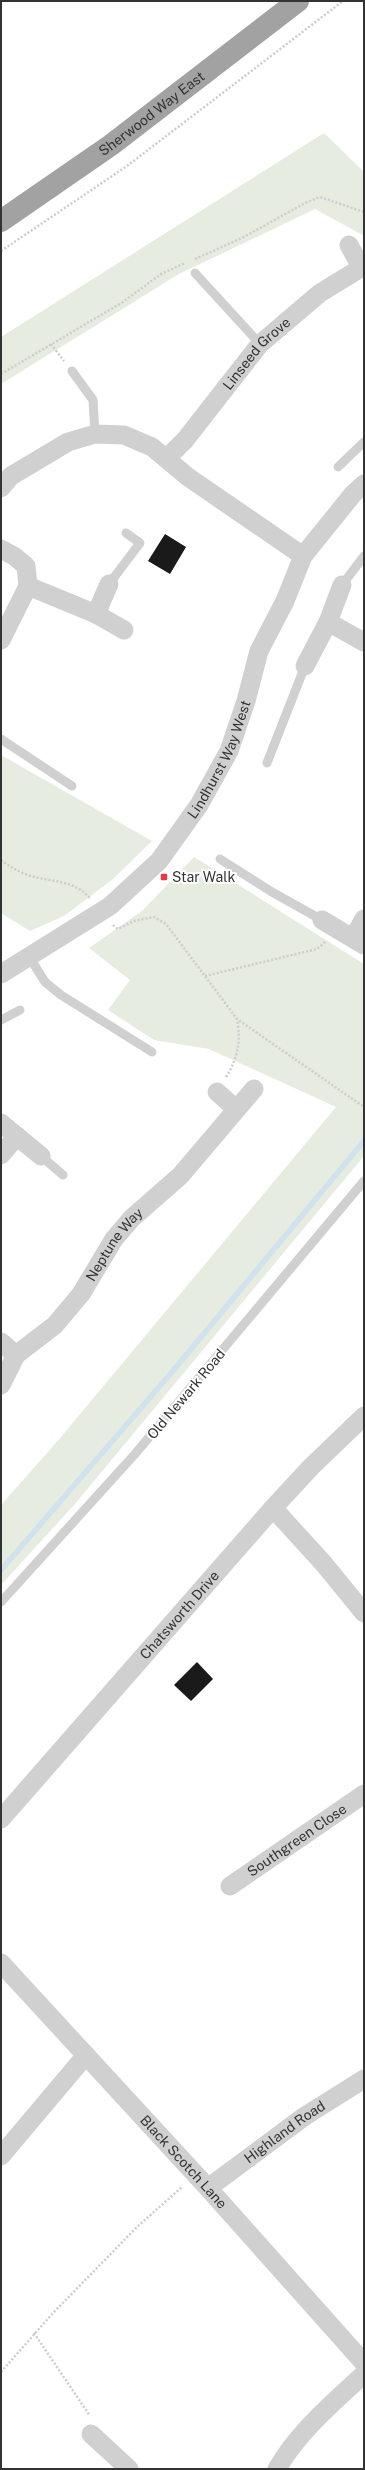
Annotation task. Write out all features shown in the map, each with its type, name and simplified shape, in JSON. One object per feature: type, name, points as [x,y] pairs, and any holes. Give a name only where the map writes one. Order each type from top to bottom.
[{"type":"highway","name":"Sherwood Way East","points":[[1,221],[111,145],[298,1]]},
{"type":"street","name":"Linseed Grove","points":[[167,458],[185,440],[260,344],[320,293],[363,266],[349,246]]},
{"type":"street","points":[[1,488],[11,476],[68,442],[95,434],[124,436],[152,447],[188,477],[304,556]]},
{"type":"street","name":"Lindhurst Way West","points":[[1,974],[30,958],[102,912],[159,861],[213,782],[229,751],[246,701],[259,651],[304,556],[353,494],[364,484]]},
{"type":"street","points":[[1,549],[14,556],[26,566],[28,586],[1,640]]},
{"type":"street","points":[[96,614],[109,584]]},
{"type":"street","points":[[305,666],[328,622],[342,585]]},
{"type":"street","points":[[28,586],[96,614],[124,630]]},
{"type":"street","points":[[328,622],[364,642]]},
{"type":"street","points":[[329,924],[358,942],[364,920]]},
{"type":"street","name":"Neptune Way","points":[[1,1385],[16,1355],[55,1325],[81,1294],[114,1240],[128,1224],[180,1176],[254,1088]]},
{"type":"street","points":[[217,1092],[236,1109]]},
{"type":"street","points":[[1,1123],[41,1156]]},
{"type":"street","points":[[1,1155],[17,1136]]},
{"type":"street","points":[[1,1342],[16,1355]]},
{"type":"street","name":"Chatsworth Drive","points":[[1,1819],[273,1508],[311,1467],[364,1416]]},
{"type":"street","points":[[273,1508],[324,1564],[364,1613]]},
{"type":"street","name":"Southgreen Close","points":[[230,1886],[364,1794]]},
{"type":"street","name":"Black Scotch Lane","points":[[1,1963],[208,2188],[364,2363]]},
{"type":"street","points":[[1,2156],[86,2055]]},
{"type":"street","name":"Highland Road","points":[[208,2188],[305,2116],[364,2079]]},
{"type":"street","points":[[277,2469],[285,2454],[324,2412],[364,2374]]},
{"type":"street","points":[[91,2434],[130,2469]]},
{"type":"lane","points":[[195,272],[260,344]]},
{"type":"lane","points":[[72,371],[93,400],[95,434]]},
{"type":"lane","points":[[338,467],[364,442]]},
{"type":"lane","points":[[109,584],[140,543],[126,533]]},
{"type":"lane","points":[[342,585],[364,556]]},
{"type":"lane","points":[[267,763],[305,666]]},
{"type":"lane","points":[[1,739],[72,786]]},
{"type":"lane","points":[[220,858],[272,892],[329,924]]},
{"type":"lane","points":[[30,958],[45,982],[61,995],[152,1052]]},
{"type":"lane","points":[[1,1020],[20,1010]]},
{"type":"lane","points":[[41,1156],[63,1175]]},
{"type":"lane","name":"Old Newark Road","points":[[1,1602],[135,1454],[364,1181]]},
{"type":"path","points":[[1,251],[127,166],[343,1]]},
{"type":"path","points":[[1,374],[123,302],[161,274],[244,237],[305,203],[320,197],[364,212]]},
{"type":"path","points":[[51,344],[72,371]]},
{"type":"path","points":[[1,860],[14,869],[31,876],[66,882],[86,893],[118,929],[134,921],[154,917],[166,924],[237,1019],[364,1107]]},
{"type":"path","points":[[205,976],[317,949],[330,938],[329,924]]},
{"type":"path","points":[[217,1092],[235,1063],[240,1039],[237,1019]]},
{"type":"path","points":[[1,2372],[34,2334],[137,2227],[196,2175]]},
{"type":"path","points":[[34,2334],[98,2430],[91,2434]]},
{"type":"shaded area","points":[[324,133],[364,172],[364,236],[315,209],[179,274],[1,384],[1,337]]},
{"type":"shaded area","points":[[1,755],[152,841],[113,879],[64,916],[30,931],[1,913]]},
{"type":"shaded area","points":[[194,857],[364,964],[364,1156],[74,1505],[1,1585],[1,1505],[61,1437],[336,1107],[209,1049],[154,1040],[108,1010],[130,980],[89,948],[142,911]]},
{"type":"building","points":[[165,534],[186,547],[170,574],[148,561]]},
{"type":"building","points":[[197,1662],[213,1679],[191,1701],[174,1685]]},
{"type":"waterway","points":[[1,1570],[172,1372],[364,1141]]},
{"type":"place","name":"Star Walk","points":[[164,877]]}]
